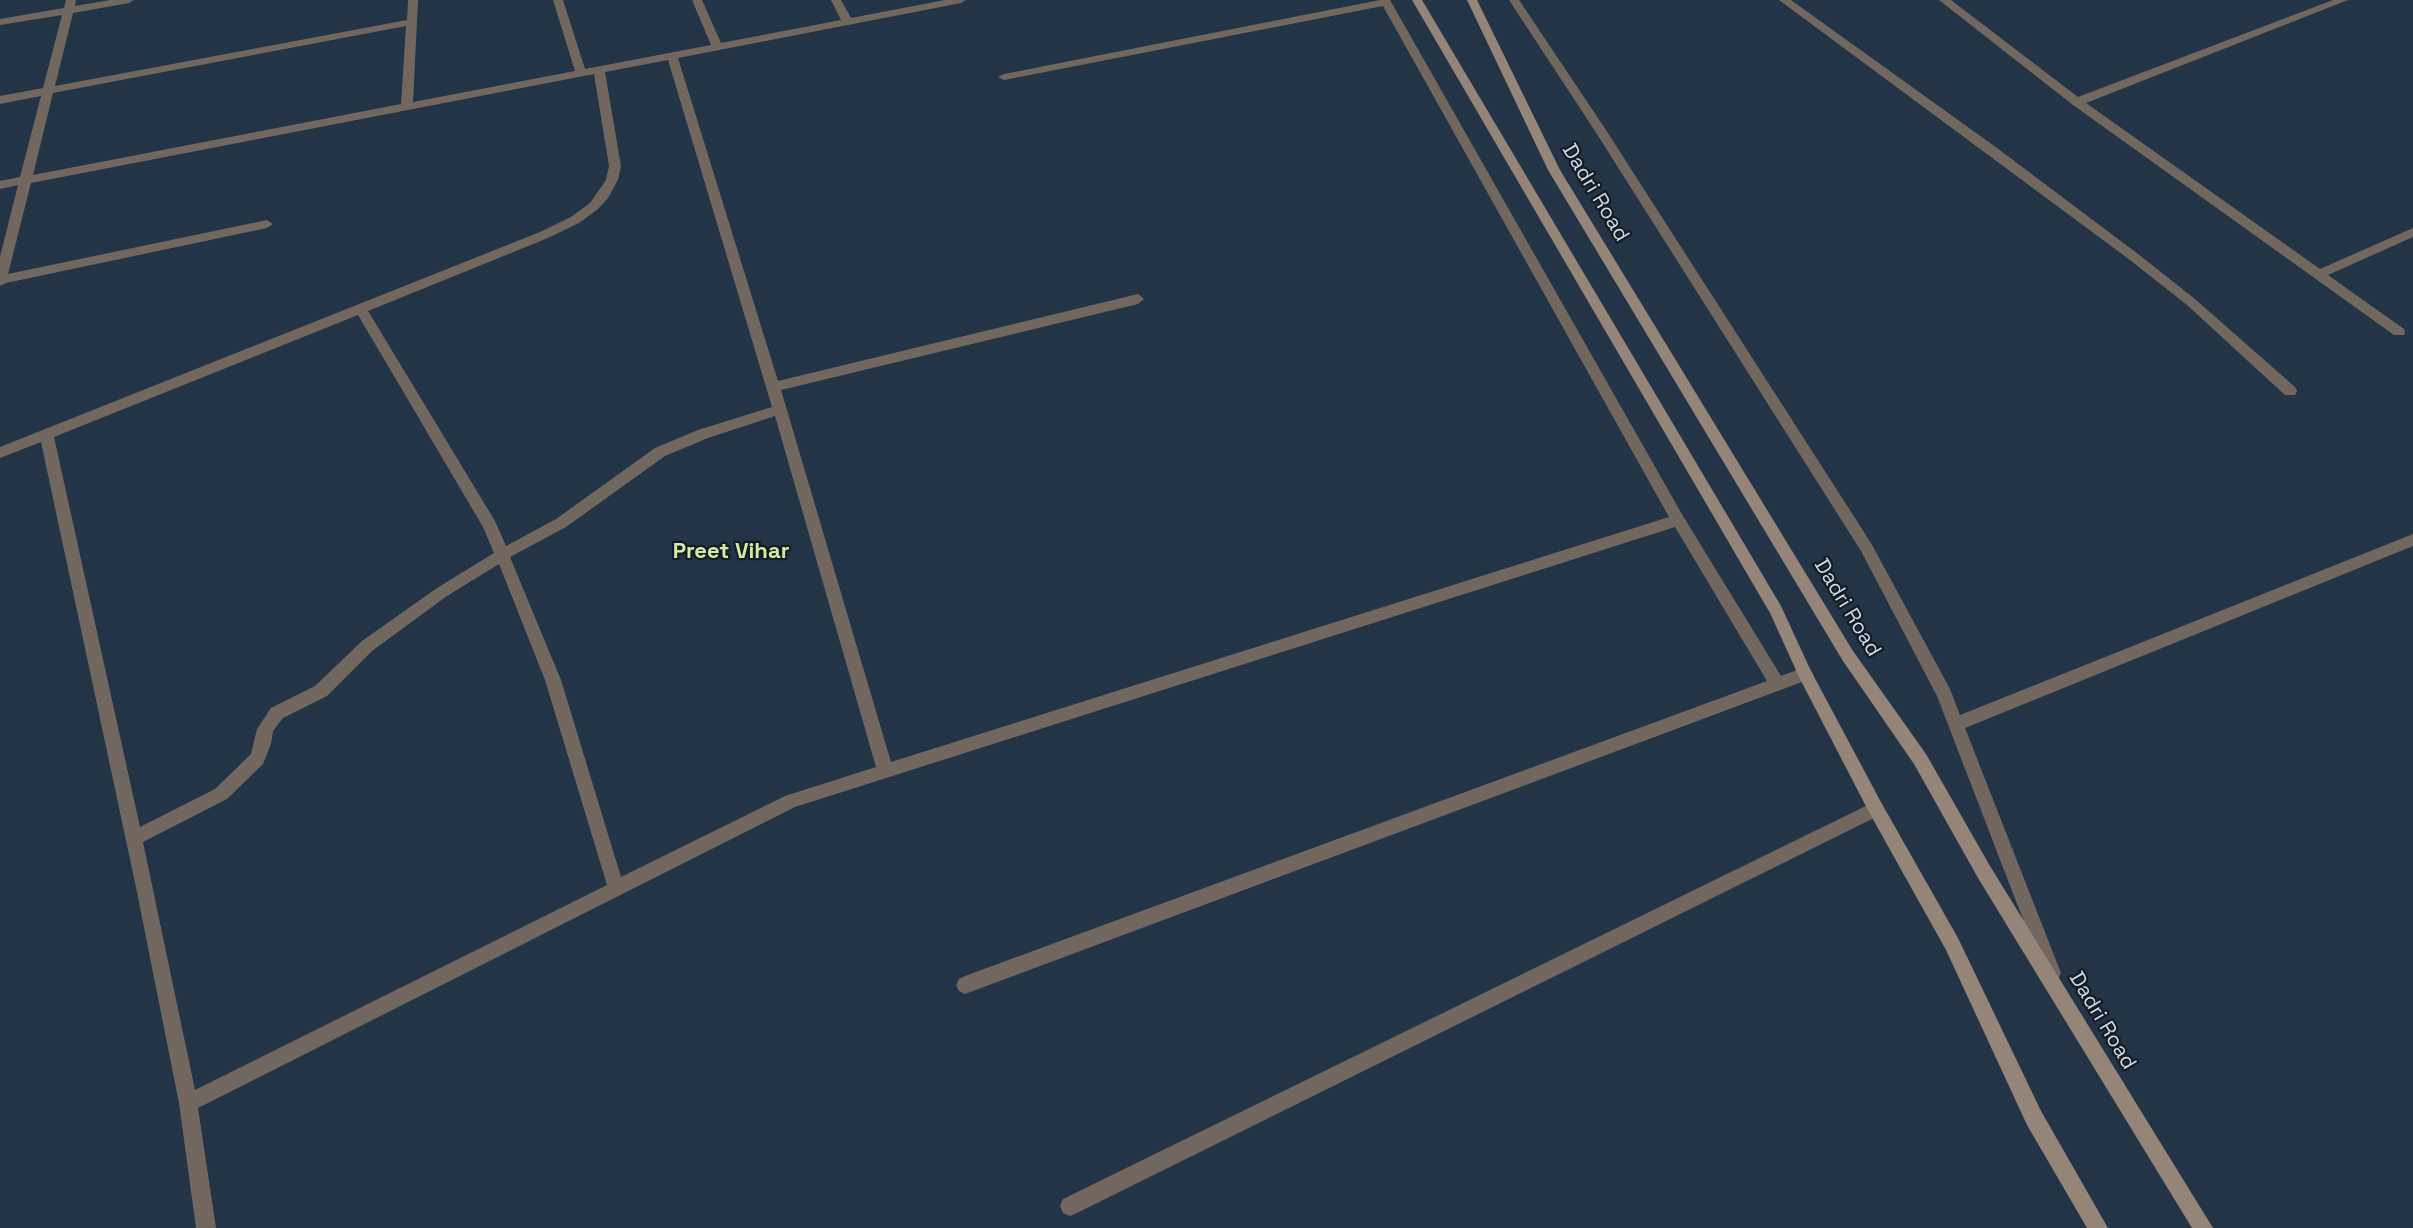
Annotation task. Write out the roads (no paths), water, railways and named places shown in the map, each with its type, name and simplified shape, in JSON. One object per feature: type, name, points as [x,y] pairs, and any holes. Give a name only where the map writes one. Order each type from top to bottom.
[{"type":"street","points":[[0,22],[69,5],[129,0]]},
{"type":"street","points":[[407,106],[413,0]]},
{"type":"street","points":[[558,0],[581,73]]},
{"type":"street","points":[[697,0],[717,46]]},
{"type":"street","points":[[836,0],[848,21]]},
{"type":"street","points":[[0,185],[961,0]]},
{"type":"street","points":[[1417,0],[1471,96],[1776,610],[1805,674],[1876,809],[1952,944],[2034,1118],[2098,1228]]},
{"type":"street","name":"Dadri Road","points":[[1472,0],[1554,170],[1848,656],[1920,759],[1984,872],[2203,1228]]},
{"type":"street","points":[[1514,0],[1600,130],[1866,547],[1944,694],[2060,995]]},
{"type":"street","points":[[1784,0],[2125,250],[2191,302],[2290,390]]},
{"type":"street","points":[[1944,0],[2077,102],[2399,332]]},
{"type":"street","points":[[2077,102],[2343,0]]},
{"type":"street","points":[[1004,77],[1385,1],[1678,520],[1777,684]]},
{"type":"street","points":[[69,5],[0,280],[267,224]]},
{"type":"street","points":[[0,100],[412,22]]},
{"type":"street","points":[[672,55],[885,770]]},
{"type":"street","points":[[0,453],[544,235],[575,220],[594,206],[612,180],[615,166],[599,69]]},
{"type":"street","points":[[2320,274],[2413,232]]},
{"type":"street","points":[[772,387],[1138,299]]},
{"type":"street","points":[[360,308],[490,525],[553,680],[616,888]]},
{"type":"street","points":[[135,838],[221,794],[257,759],[263,744],[265,729],[277,713],[321,691],[368,646],[442,592],[502,555],[561,523],[660,452],[703,434],[778,410]]},
{"type":"street","points":[[46,434],[135,838],[188,1103],[206,1228]]},
{"type":"street","points":[[188,1103],[791,801],[1678,520]]},
{"type":"street","points":[[1956,724],[2413,540]]},
{"type":"street","points":[[965,985],[1805,674]]},
{"type":"street","points":[[1070,1206],[1876,809]]},
{"type":"district","name":"Preet Vihar","points":[[731,552]]}]
